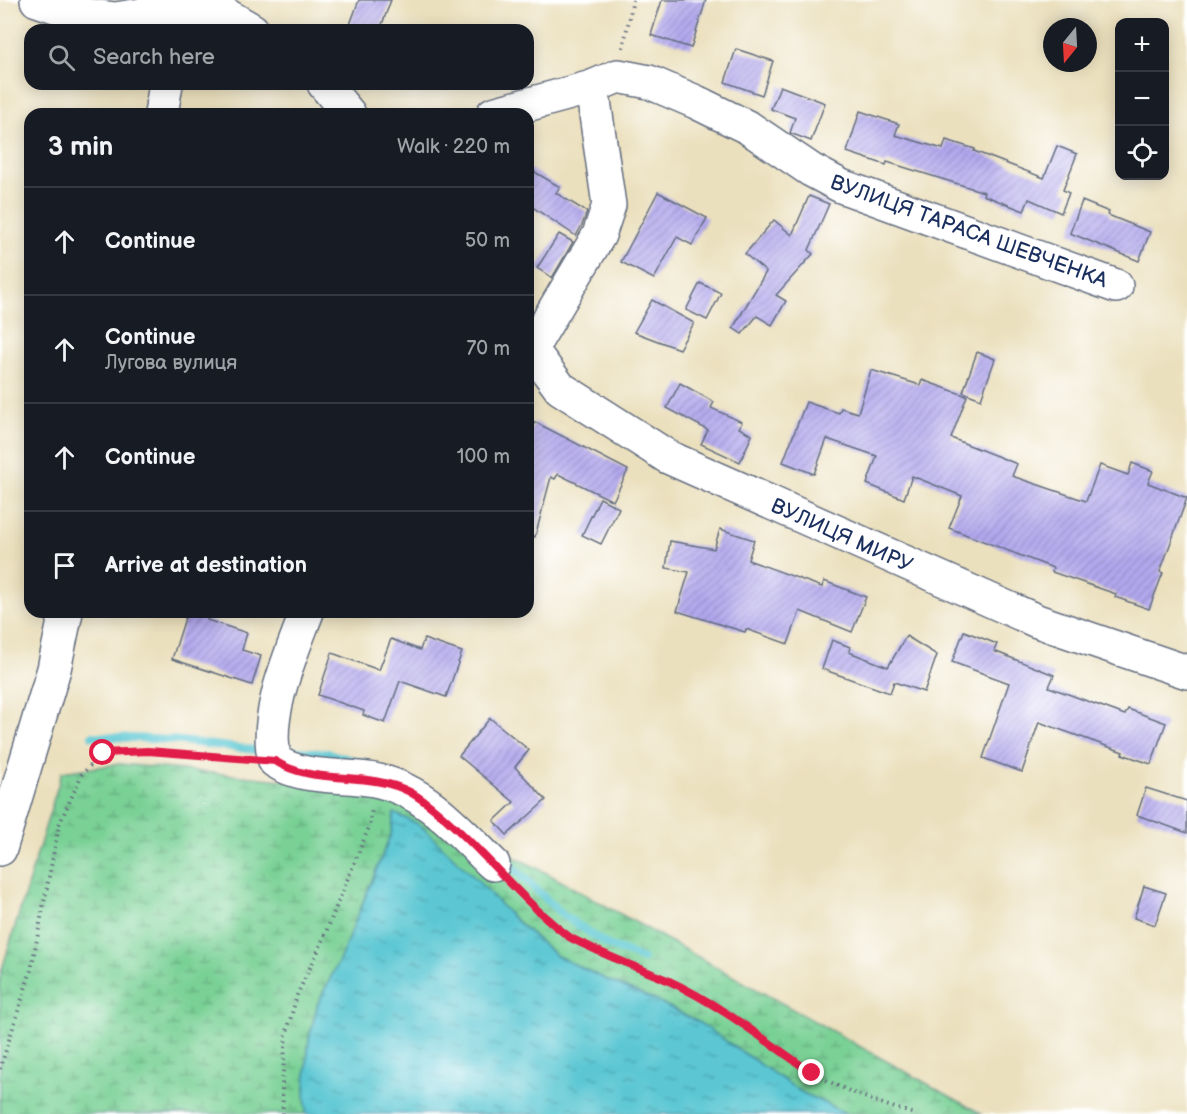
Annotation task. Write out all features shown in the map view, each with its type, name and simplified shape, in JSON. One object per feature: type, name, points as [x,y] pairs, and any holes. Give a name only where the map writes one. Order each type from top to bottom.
[{"type":"main road","points":[[37,0],[78,14],[116,10],[174,13],[221,12],[242,24]]},
{"type":"main road","points":[[534,341],[599,235],[609,205],[605,81]]},
{"type":"main road","name":"ВУЛИЦЯ ТАРАСА ШЕВЧЕНКА","points":[[513,108],[605,81],[650,82],[748,128],[811,170],[841,186],[1116,286]]},
{"type":"main road","points":[[162,108],[164,90]]},
{"type":"main road","points":[[329,90],[344,108]]},
{"type":"main road","name":"ВУЛИЦЯ МИРУ","points":[[534,352],[560,388],[668,457],[1037,621],[1187,672]]},
{"type":"main road","points":[[0,849],[54,669],[65,618]]},
{"type":"main road","points":[[305,618],[289,659],[276,707],[274,754],[285,767],[300,772],[377,780],[411,793],[433,807],[493,864]]},
{"type":"path","points":[[605,81],[633,0]]},
{"type":"path","points":[[0,1069],[31,970],[59,825],[82,774],[103,753],[148,751],[274,754]]},
{"type":"path","points":[[283,1114],[282,1086],[286,1035],[297,995],[319,949],[369,827],[377,780]]},
{"type":"path","points":[[493,864],[531,904],[569,937],[618,961],[667,980],[710,1002],[812,1073],[858,1094],[915,1114]]},
{"type":"green space","points":[[120,764],[374,789],[539,869],[982,1114],[847,1114],[801,1092],[698,1022],[557,956],[394,814],[391,834],[340,959],[318,1003],[309,1039],[305,1087],[306,1114],[0,1114],[0,976],[62,772]]},
{"type":"water","points":[[394,813],[420,825],[516,921],[557,956],[698,1022],[801,1092],[847,1114],[306,1114],[305,1087],[309,1039],[318,1003],[340,959],[391,834]]},
{"type":"building","points":[[359,0],[391,0],[382,24],[350,24]]},
{"type":"building","points":[[662,0],[706,0],[691,48],[651,35]]},
{"type":"building","points":[[736,49],[773,61],[762,95],[725,82]]},
{"type":"building","points":[[780,86],[825,103],[811,141],[790,133],[795,118],[771,109]]},
{"type":"building","points":[[860,111],[899,124],[895,135],[943,149],[946,140],[975,149],[974,151],[1044,178],[1057,146],[1077,154],[1063,190],[1069,193],[1061,213],[1029,199],[1024,211],[983,195],[984,192],[847,152]]},
{"type":"building","points":[[534,172],[560,187],[556,193],[587,212],[576,236],[534,208]]},
{"type":"building","points":[[658,192],[707,218],[692,245],[677,237],[654,279],[621,262]]},
{"type":"building","points":[[809,196],[829,204],[809,250],[813,254],[776,295],[786,301],[772,325],[757,316],[742,334],[733,328],[766,272],[745,254],[774,220],[792,235]]},
{"type":"building","points":[[1082,201],[1109,212],[1108,215],[1150,232],[1139,261],[1070,233]]},
{"type":"building","points":[[559,234],[573,242],[552,278],[537,268]]},
{"type":"building","points":[[700,283],[721,293],[707,320],[686,310]]},
{"type":"building","points":[[652,300],[694,323],[679,349],[634,332]]},
{"type":"building","points":[[977,352],[995,359],[981,399],[963,392]]},
{"type":"building","points":[[871,370],[920,385],[922,380],[967,396],[951,438],[1017,464],[1012,476],[1086,501],[1100,465],[1128,475],[1132,463],[1153,471],[1148,483],[1187,498],[1149,609],[1115,597],[1116,594],[1052,572],[1053,568],[949,528],[962,496],[912,476],[904,499],[867,484],[877,456],[827,439],[814,474],[783,462],[806,402],[839,413],[841,408],[858,413]]},
{"type":"building","points":[[680,383],[714,402],[711,408],[742,422],[739,428],[752,435],[740,462],[701,444],[708,430],[667,408]]},
{"type":"building","points":[[535,422],[628,470],[613,501],[558,474],[555,479],[551,477],[535,537],[534,537]]},
{"type":"building","points":[[600,498],[619,508],[601,544],[582,535]]},
{"type":"building","points":[[720,529],[754,540],[748,560],[822,587],[824,581],[866,597],[852,632],[800,611],[788,644],[746,629],[745,632],[677,611],[689,572],[666,568],[670,541],[714,549]]},
{"type":"building","points":[[185,618],[208,618],[207,620],[247,633],[242,650],[261,656],[252,685],[172,659]]},
{"type":"building","points":[[964,631],[997,644],[994,651],[1054,675],[1049,687],[1125,715],[1128,709],[1166,723],[1151,764],[1039,722],[1022,772],[983,758],[1009,683],[952,662]]},
{"type":"building","points":[[906,636],[937,655],[924,692],[894,682],[890,693],[822,669],[832,640],[850,647],[849,652],[888,667]]},
{"type":"building","points":[[391,639],[420,650],[424,639],[462,652],[446,697],[400,681],[385,723],[363,715],[364,711],[318,695],[332,653],[379,670]]},
{"type":"building","points":[[490,718],[529,750],[515,767],[546,800],[507,835],[494,821],[514,802],[459,756]]},
{"type":"building","points":[[1146,788],[1187,801],[1187,833],[1137,815]]},
{"type":"building","points":[[1144,886],[1166,893],[1155,925],[1134,918]]},
{"type":"waterway","points":[[92,736],[172,740],[264,751]]},
{"type":"waterway","points":[[282,750],[328,753],[367,764]]},
{"type":"waterway","points":[[503,858],[563,915],[608,945],[643,959]]},
{"type":"route","points":[[103,753],[148,751],[239,757],[275,761],[300,772],[377,780],[393,784],[433,807],[531,904],[569,937],[618,961],[667,980],[710,1002],[812,1073]]}]
